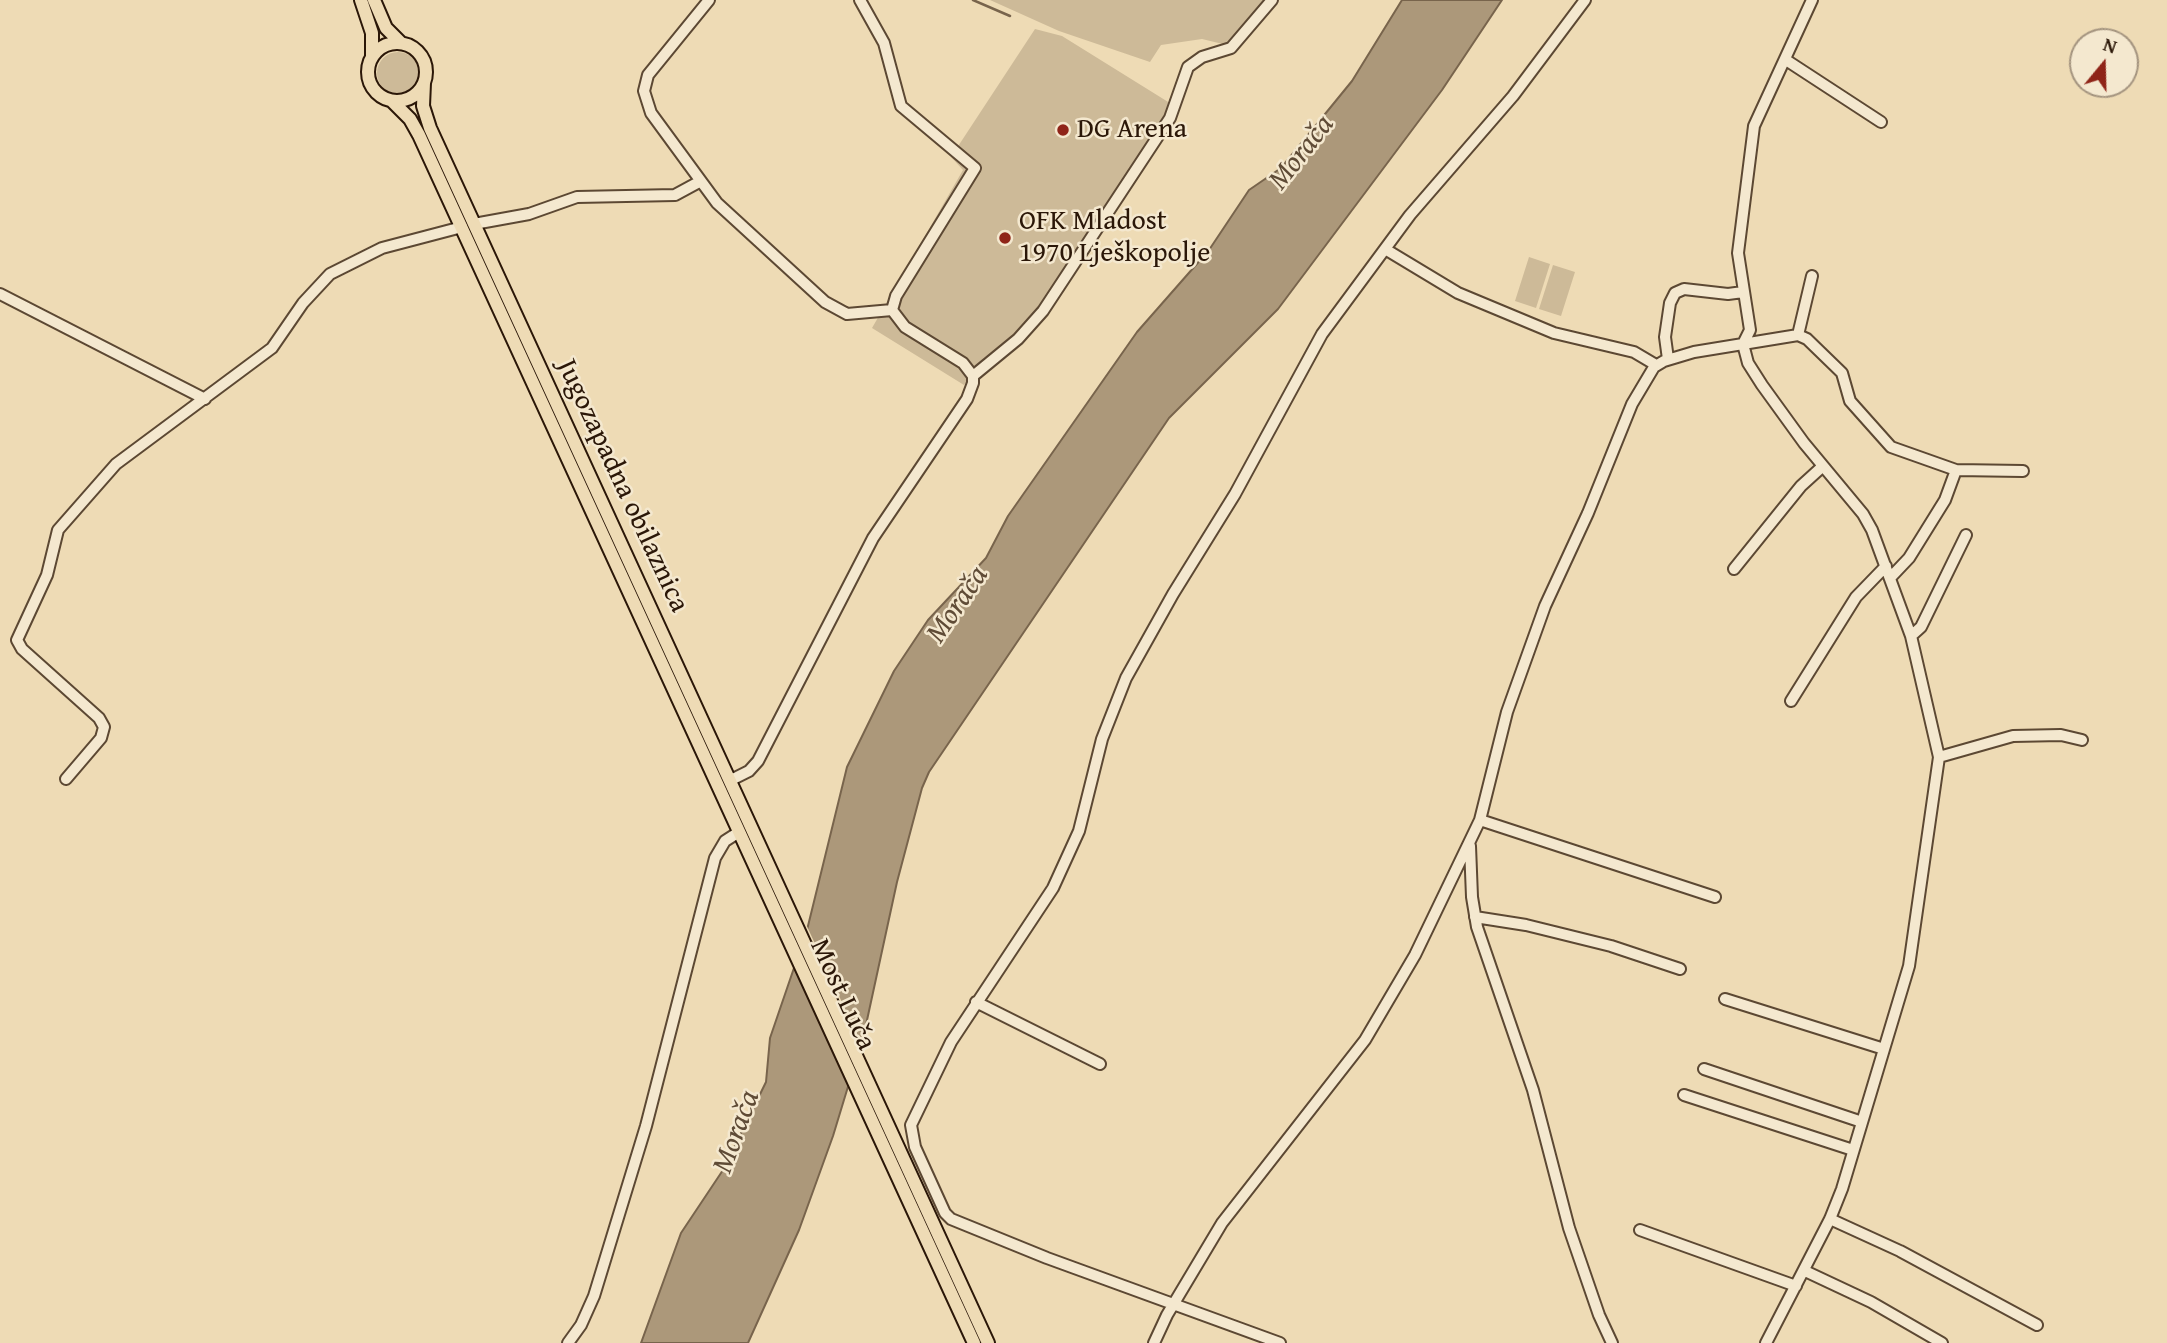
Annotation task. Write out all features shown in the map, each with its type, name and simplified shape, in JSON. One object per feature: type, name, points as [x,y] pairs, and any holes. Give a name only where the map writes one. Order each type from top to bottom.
[{"type":"main road","points":[[360,0],[372,33],[370,83],[380,96],[392,101],[411,98],[424,83],[424,61],[414,48],[401,43],[386,28],[374,0]]},
{"type":"main road","points":[[372,57],[384,46],[401,43]]},
{"type":"main road","name":"Jugozapadna obilaznica","points":[[424,83],[423,106],[468,225],[739,832],[782,909]]},
{"type":"main road","name":"Jugozapadna obilaznica","points":[[392,101],[414,126],[468,225],[730,780],[782,909]]},
{"type":"main road","name":"Most Luča","points":[[782,909],[869,1097]]},
{"type":"main road","points":[[869,1097],[974,1343]]},
{"type":"main road","points":[[869,1097],[988,1343]]},
{"type":"street","points":[[709,0],[648,75],[644,84],[650,113],[699,182],[764,248],[825,302],[847,314],[892,310]]},
{"type":"street","points":[[860,0],[882,36],[901,106],[975,168],[901,286],[892,310]]},
{"type":"street","points":[[730,780],[749,771],[758,761],[873,538],[967,399],[973,376],[1018,340],[1043,311],[1170,118],[1188,67],[1202,57],[1231,48],[1272,0]]},
{"type":"street","points":[[1280,1343],[1174,1302],[1047,1258],[951,1219],[944,1213],[915,1147],[911,1125],[951,1042],[1026,933],[1067,861],[1079,831],[1108,721],[1132,666],[1235,494],[1322,334],[1410,215],[1513,96],[1585,0]]},
{"type":"street","points":[[1742,344],[1750,334],[1738,253],[1754,125],[1812,0]]},
{"type":"street","points":[[1786,60],[1881,122]]},
{"type":"street","points":[[66,779],[102,738],[103,724],[22,649],[17,640],[47,575],[55,534],[116,464],[272,348],[303,303],[330,274],[382,248],[468,225],[529,214],[577,197],[676,195],[699,182]]},
{"type":"street","points":[[1385,249],[1458,293],[1554,333],[1634,352],[1656,365]]},
{"type":"street","points":[[1798,335],[1812,276]]},
{"type":"street","points":[[1668,359],[1665,337],[1670,303],[1675,293],[1684,289],[1743,292]]},
{"type":"street","points":[[0,295],[205,398]]},
{"type":"street","points":[[892,310],[905,327],[963,363],[973,376]]},
{"type":"street","points":[[1154,1343],[1174,1302],[1222,1223],[1329,1090],[1377,1024],[1415,956],[1480,820],[1496,750],[1535,630],[1632,404],[1656,365],[1668,359],[1798,335],[1842,373],[1850,401],[1886,443],[1905,454],[1956,470],[2023,471]]},
{"type":"street","points":[[1742,344],[1752,371],[1823,466],[1863,514],[1886,566],[1911,636],[1939,757],[1911,953],[1884,1049],[1830,1219],[1766,1343]]},
{"type":"street","points":[[1734,569],[1801,486],[1823,466]]},
{"type":"street","points":[[1889,578],[1901,569],[1945,500],[1956,470]]},
{"type":"street","points":[[1911,636],[1921,627],[1966,536]]},
{"type":"street","points":[[1791,701],[1856,597],[1886,566]]},
{"type":"street","points":[[1939,757],[2013,736],[2061,736],[2082,740]]},
{"type":"street","points":[[1480,820],[1715,897]]},
{"type":"street","points":[[568,1343],[581,1325],[594,1296],[646,1126],[715,858],[725,841],[739,832]]},
{"type":"street","points":[[1470,843],[1475,917],[1533,1090],[1569,1228],[1612,1343]]},
{"type":"street","points":[[1475,917],[1526,925],[1611,946],[1680,969]]},
{"type":"street","points":[[1725,999],[1884,1049]]},
{"type":"street","points":[[976,1002],[1100,1065]]},
{"type":"street","points":[[1704,1069],[1862,1122]]},
{"type":"street","points":[[1685,1095],[1853,1150]]},
{"type":"street","points":[[1830,1219],[1900,1251],[2037,1325]]},
{"type":"street","points":[[1640,1230],[1797,1286]]},
{"type":"street","points":[[1805,1270],[1871,1302],[1942,1343]]},
{"type":"shaded area","points":[[990,0],[1271,0],[1231,46],[1202,39],[1161,45],[1150,62],[1059,31]]},
{"type":"shaded area","name":"OFK Mladost 1970 Lješkopolje","points":[[1035,29],[1062,36],[1173,105],[1042,307],[964,385],[872,328],[963,170],[951,157]]},
{"type":"shaded area","points":[[398,52],[413,58],[419,73],[413,88],[398,94],[383,88],[377,73],[383,58]]},
{"type":"shaded area","points":[[1529,257],[1550,264],[1536,308],[1515,301]]},
{"type":"shaded area","points":[[1553,265],[1575,272],[1561,316],[1539,309]]},
{"type":"water","name":"Morača","points":[[1402,0],[1502,0],[1442,90],[1278,309],[1169,418],[929,772],[922,788],[897,882],[864,1034],[833,1136],[799,1230],[748,1343],[641,1343],[681,1233],[723,1170],[766,1082],[770,1038],[807,930],[847,767],[894,671],[928,620],[986,558],[1008,516],[1137,332],[1209,250],[1249,190],[1281,168],[1352,81]]},
{"type":"pier","points":[[805,922],[863,1048],[850,1091],[792,964]]},
{"type":"waterway","points":[[973,0],[1010,16]]},
{"type":"place","name":"DG Arena","points":[[1063,130]]},
{"type":"place","name":"OFK Mladost 1970 Lješkopolje","points":[[1005,238]]}]
